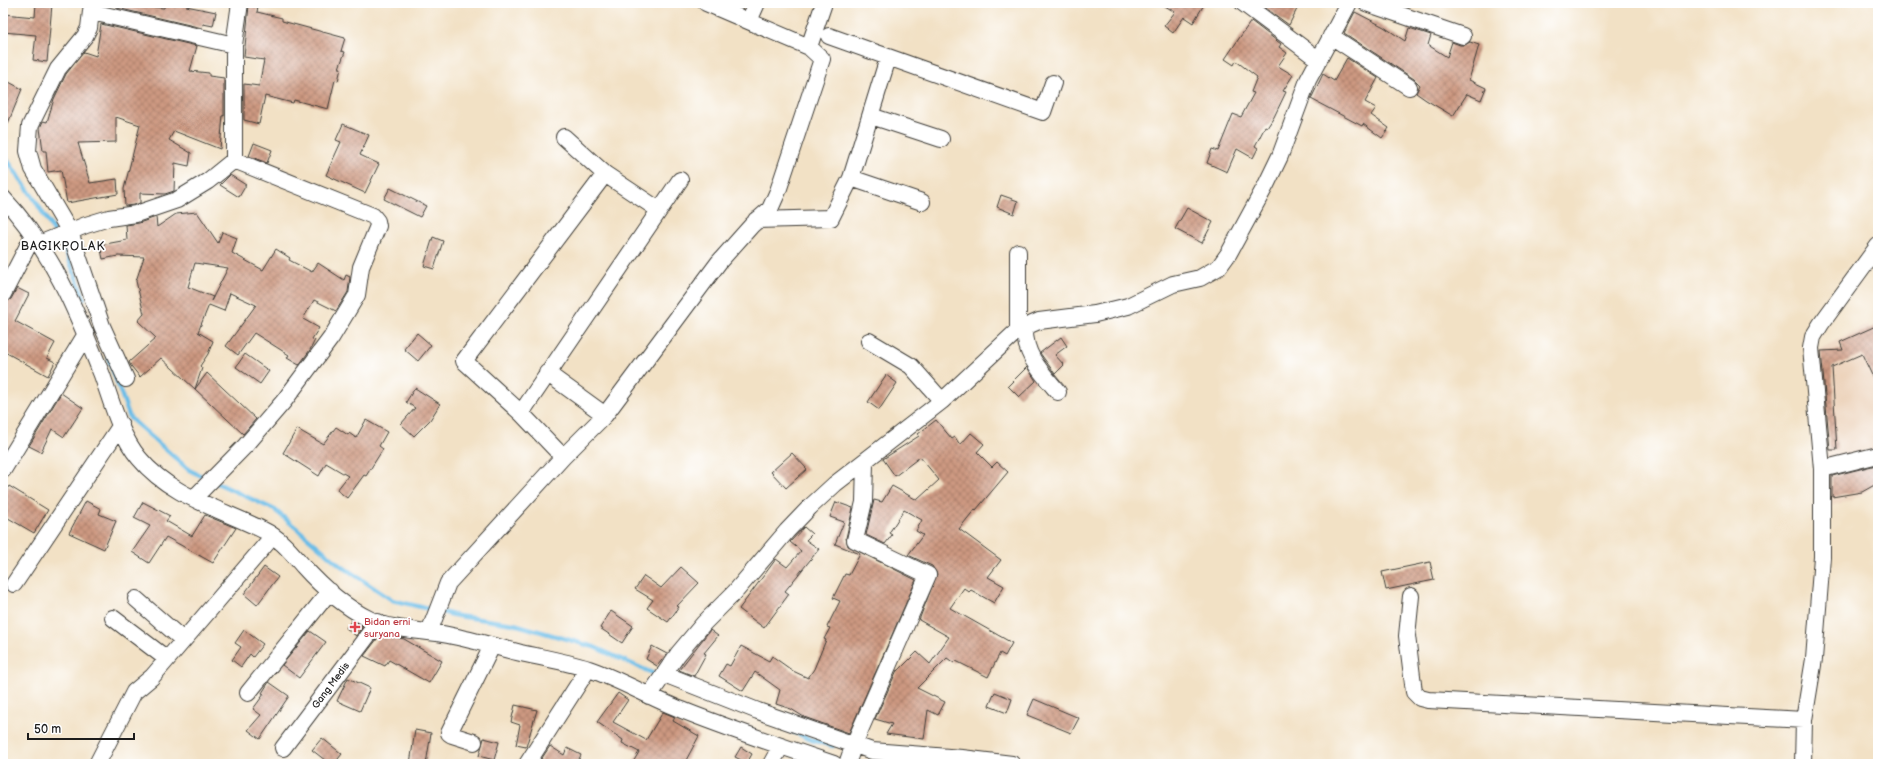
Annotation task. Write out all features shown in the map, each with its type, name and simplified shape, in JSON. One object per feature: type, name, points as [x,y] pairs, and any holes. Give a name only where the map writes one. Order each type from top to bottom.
[{"type":"street","points":[[234,160],[234,45],[240,3]]},
{"type":"street","points":[[429,632],[448,583],[563,457],[605,415],[719,262],[756,220],[770,209],[778,191],[822,59],[809,47],[706,3]]},
{"type":"street","points":[[750,21],[757,3]]},
{"type":"street","points":[[809,47],[824,3]]},
{"type":"street","points":[[1243,3],[1319,60]]},
{"type":"street","points":[[657,684],[678,654],[704,623],[735,592],[787,531],[822,496],[942,401],[1022,328],[1039,321],[1095,314],[1128,306],[1173,284],[1200,278],[1216,270],[1229,253],[1266,185],[1280,156],[1308,80],[1349,3]]},
{"type":"street","points":[[1366,3],[1463,36]]},
{"type":"street","points":[[126,379],[104,332],[68,233],[33,169],[28,151],[30,126],[58,69],[85,36],[89,28],[92,7],[234,45]]},
{"type":"street","points":[[829,36],[1043,112],[1053,83]]},
{"type":"street","points":[[1331,36],[1409,88]]},
{"type":"street","points":[[756,220],[831,218],[851,178],[888,58]]},
{"type":"street","points":[[871,116],[941,139]]},
{"type":"street","points":[[564,137],[605,174],[659,210]]},
{"type":"street","points":[[3,294],[41,240],[68,233],[86,225],[109,218],[136,214],[177,200],[198,187],[234,160]]},
{"type":"street","points":[[198,494],[246,446],[284,401],[331,338],[357,295],[361,267],[378,226],[377,220],[373,216],[234,160]]},
{"type":"street","points":[[563,457],[520,413],[464,361],[605,174]]},
{"type":"street","points":[[851,178],[922,202]]},
{"type":"street","points":[[520,413],[680,180]]},
{"type":"street","points":[[3,198],[41,240],[67,291],[86,334],[121,426],[137,455],[150,470],[180,492],[198,494],[273,536],[291,551],[303,566],[343,602],[368,618],[378,622],[429,632],[657,684],[758,711],[847,756]]},
{"type":"street","points":[[1803,764],[1804,720],[1814,659],[1820,598],[1823,519],[1822,469],[1814,396],[1812,343],[1815,333],[1878,246]]},
{"type":"street","points":[[1018,252],[1022,328],[1024,337],[1035,364],[1058,392]]},
{"type":"street","points":[[3,470],[86,334]]},
{"type":"street","points":[[870,341],[911,366],[942,401]]},
{"type":"street","points":[[548,372],[605,415]]},
{"type":"street","points":[[14,584],[121,426]]},
{"type":"street","points":[[1822,469],[1878,455]]},
{"type":"street","points":[[847,756],[928,575],[855,540],[864,502],[865,462]]},
{"type":"street","points":[[97,764],[134,692],[152,677],[273,536]]},
{"type":"street","points":[[248,693],[330,591]]},
{"type":"street","points":[[1410,596],[1407,636],[1414,692],[1420,698],[1428,700],[1804,720]]},
{"type":"street","points":[[136,599],[183,640]]},
{"type":"street","points":[[113,618],[167,659]]},
{"type":"street","name":"Gang Medis","points":[[283,748],[378,622]]},
{"type":"street","points":[[474,742],[452,735],[449,732],[492,646]]},
{"type":"street","points":[[528,764],[588,669]]},
{"type":"street","points":[[657,684],[682,710],[781,746],[847,756],[872,751],[931,755],[1012,764]]},
{"type":"street","points":[[772,764],[781,746]]},
{"type":"shaded area","points":[[1868,324],[1878,344],[1878,485],[1850,501],[1822,508],[1812,353]]},
{"type":"building","points":[[36,3],[52,4],[47,62],[33,60],[36,35],[3,32],[3,14],[35,17]]},
{"type":"building","points":[[117,3],[130,3],[130,5],[164,8],[165,3],[187,3],[186,6],[216,12],[213,26],[203,24],[202,28],[117,8]]},
{"type":"building","points":[[1160,3],[1205,3],[1193,23],[1184,17],[1173,33],[1164,26],[1175,12]]},
{"type":"building","points":[[1266,3],[1300,3],[1289,25],[1263,6]]},
{"type":"building","points":[[249,5],[258,7],[257,12],[282,18],[282,21],[345,38],[341,51],[345,52],[339,68],[341,68],[338,81],[335,80],[328,109],[294,100],[293,103],[265,96],[259,124],[244,120],[244,84],[259,86],[264,60],[244,57]]},
{"type":"building","points":[[1355,12],[1384,27],[1405,41],[1409,28],[1431,35],[1428,45],[1447,57],[1452,42],[1460,45],[1465,45],[1470,42],[1479,45],[1469,80],[1486,88],[1481,100],[1467,94],[1453,116],[1426,100],[1416,93],[1420,85],[1414,79],[1344,33]]},
{"type":"building","points":[[1251,21],[1281,44],[1279,47],[1287,53],[1278,66],[1293,75],[1283,91],[1286,92],[1274,117],[1267,128],[1265,127],[1255,146],[1258,148],[1253,158],[1237,149],[1227,172],[1207,163],[1212,149],[1218,151],[1233,114],[1241,117],[1254,93],[1251,92],[1257,77],[1236,61],[1234,65],[1225,59]]},
{"type":"building","points":[[101,24],[197,46],[190,71],[209,73],[209,76],[224,78],[224,116],[223,115],[220,149],[174,131],[169,140],[191,153],[189,166],[175,163],[174,191],[165,194],[140,193],[140,203],[134,205],[125,206],[124,189],[140,125],[116,117],[116,142],[78,143],[90,183],[117,179],[118,194],[67,203],[61,170],[48,172],[46,151],[43,151],[40,128],[43,121],[47,122],[54,99],[66,74],[84,52],[96,56]]},
{"type":"building","points":[[1347,58],[1378,78],[1365,102],[1376,108],[1371,115],[1389,128],[1382,138],[1363,124],[1362,126],[1311,99],[1323,74],[1334,81]]},
{"type":"building","points":[[7,81],[22,89],[4,133],[3,88]]},
{"type":"building","points":[[343,124],[369,135],[360,155],[379,164],[365,193],[326,175],[341,142],[336,140]]},
{"type":"building","points":[[254,143],[272,150],[267,163],[249,156]]},
{"type":"building","points":[[230,175],[246,185],[239,197],[220,185]]},
{"type":"building","points":[[390,188],[426,206],[420,217],[384,199]]},
{"type":"building","points":[[1001,195],[1018,201],[1014,214],[997,207]]},
{"type":"building","points":[[1187,208],[1213,222],[1202,243],[1175,229]]},
{"type":"building","points":[[197,212],[218,243],[222,232],[237,238],[232,253],[263,270],[276,249],[290,258],[289,260],[312,272],[318,263],[344,280],[346,275],[350,277],[348,292],[336,311],[314,300],[303,319],[319,328],[312,339],[315,340],[310,350],[299,365],[287,358],[289,355],[254,333],[238,355],[226,346],[256,305],[230,293],[224,311],[209,305],[198,332],[213,341],[208,354],[200,366],[202,368],[195,389],[161,358],[140,377],[131,366],[129,362],[156,338],[138,321],[144,314],[136,281],[144,257],[118,256],[103,259],[100,245],[127,240],[126,225],[139,223],[156,217],[157,227],[176,214]],"holes":[[[195,263],[228,268],[211,301],[213,297],[188,287]]]},
{"type":"building","points":[[433,237],[443,241],[434,269],[424,266]]},
{"type":"building","points":[[17,288],[29,294],[15,321],[55,343],[47,358],[55,362],[48,376],[3,351],[3,303],[11,299]]},
{"type":"building","points":[[1878,325],[1878,388],[1862,354],[1832,367],[1837,450],[1830,450],[1821,351],[1843,350],[1840,342]]},
{"type":"building","points":[[417,333],[431,345],[418,361],[404,349]]},
{"type":"building","points":[[1061,337],[1067,346],[1055,355],[1064,365],[1055,374],[1040,353]]},
{"type":"building","points":[[245,354],[269,371],[260,384],[236,367]]},
{"type":"building","points":[[1027,367],[1036,381],[1019,397],[1008,386]]},
{"type":"building","points":[[207,373],[256,419],[243,434],[195,389]]},
{"type":"building","points":[[886,375],[897,383],[879,410],[868,402]]},
{"type":"building","points":[[415,388],[440,404],[430,420],[414,436],[401,424],[415,408],[406,402]]},
{"type":"building","points":[[61,393],[83,408],[64,437],[52,429],[41,452],[29,446]]},
{"type":"building","points":[[366,420],[387,432],[379,446],[383,449],[366,476],[364,475],[347,498],[337,490],[348,476],[326,463],[319,476],[283,453],[297,429],[323,444],[336,427],[348,435],[349,433],[356,438]]},
{"type":"building","points":[[936,420],[952,439],[955,437],[960,445],[971,433],[984,444],[977,452],[992,467],[997,462],[1008,472],[959,529],[1001,560],[988,577],[1004,586],[994,603],[971,590],[969,592],[964,588],[950,608],[1012,643],[1005,656],[1000,653],[988,677],[956,661],[954,663],[947,658],[917,688],[945,702],[938,715],[928,710],[924,739],[886,734],[892,724],[875,719],[897,670],[898,671],[917,652],[930,664],[949,637],[919,620],[937,574],[932,566],[908,555],[923,535],[916,531],[922,520],[904,510],[889,533],[892,535],[885,544],[866,535],[874,500],[882,502],[892,486],[917,500],[939,480],[920,457],[895,476],[883,459],[919,436],[918,434]]},
{"type":"building","points":[[792,453],[807,469],[786,488],[771,472]]},
{"type":"building","points":[[1876,465],[1878,483],[1862,492],[1832,497],[1832,476]]},
{"type":"building","points":[[9,486],[48,510],[34,533],[3,515],[3,496]]},
{"type":"building","points":[[86,501],[101,509],[99,514],[116,521],[104,549],[69,533]]},
{"type":"building","points":[[143,502],[170,516],[166,521],[192,536],[205,515],[236,528],[213,563],[166,537],[149,563],[132,552],[150,526],[134,518]]},
{"type":"building","points":[[836,502],[853,508],[846,538],[848,546],[916,580],[849,733],[804,717],[791,709],[776,704],[780,690],[755,672],[743,691],[719,676],[726,664],[730,666],[741,646],[769,661],[772,656],[793,671],[808,678],[814,669],[826,640],[824,639],[830,628],[827,627],[840,601],[833,598],[845,574],[849,575],[860,554],[835,544],[844,522],[830,517]]},
{"type":"building","points":[[804,527],[812,534],[806,540],[819,549],[785,591],[789,594],[764,628],[739,609],[776,559],[787,567],[801,551],[790,542]]},
{"type":"building","points":[[1430,562],[1434,580],[1386,590],[1382,572]]},
{"type":"building","points":[[264,567],[278,577],[257,605],[244,594]]},
{"type":"building","points":[[681,567],[699,583],[677,606],[679,607],[668,622],[647,608],[653,600],[635,589],[644,576],[661,588]]},
{"type":"building","points":[[611,611],[633,626],[622,643],[600,628]]},
{"type":"building","points":[[352,620],[363,626],[356,636],[346,628]]},
{"type":"building","points":[[244,630],[263,644],[253,657],[250,654],[241,667],[232,660],[241,647],[235,643]]},
{"type":"building","points":[[710,630],[718,636],[704,653],[706,654],[694,676],[679,670]]},
{"type":"building","points":[[310,631],[326,642],[299,678],[282,665]]},
{"type":"building","points":[[381,634],[404,639],[442,661],[429,683],[389,660],[385,666],[364,656]]},
{"type":"building","points":[[652,646],[667,654],[657,666],[646,659]]},
{"type":"building","points":[[348,678],[370,688],[360,711],[337,701]]},
{"type":"building","points":[[269,682],[289,696],[260,739],[248,730],[261,715],[253,709],[264,694],[262,693]]},
{"type":"building","points":[[995,692],[1012,699],[1007,713],[989,706]]},
{"type":"building","points":[[618,693],[628,700],[613,722],[646,740],[663,712],[675,717],[673,721],[699,736],[684,764],[632,764],[639,752],[622,743],[623,740],[597,722]]},
{"type":"building","points":[[1034,699],[1079,718],[1071,733],[1027,715]]},
{"type":"building","points":[[515,705],[537,710],[526,747],[516,745],[520,725],[511,722]]},
{"type":"building","points":[[415,730],[431,733],[426,764],[410,764]]},
{"type":"building","points":[[322,738],[342,754],[334,764],[330,764],[312,750]]},
{"type":"building","points":[[484,738],[499,742],[494,760],[479,756]]},
{"type":"building","points":[[550,746],[564,755],[567,748],[581,755],[577,763],[579,764],[538,764]]},
{"type":"building","points":[[741,747],[752,754],[747,763],[735,757]]},
{"type":"waterway","points":[[3,154],[35,200],[66,252],[84,298]]},
{"type":"waterway","points":[[108,357],[130,418],[189,470],[208,479]]},
{"type":"waterway","points":[[215,482],[275,510],[340,565],[392,600],[458,616],[514,624],[594,647],[659,676]]},
{"type":"waterway","points":[[789,730],[812,740],[833,746]]},
{"type":"waterway","points":[[889,760],[910,764]]},
{"type":"place","name":"Bidan erni suryana","points":[[355,627]]},
{"type":"district","name":"BAGIKPOLAK","points":[[63,246]]}]
